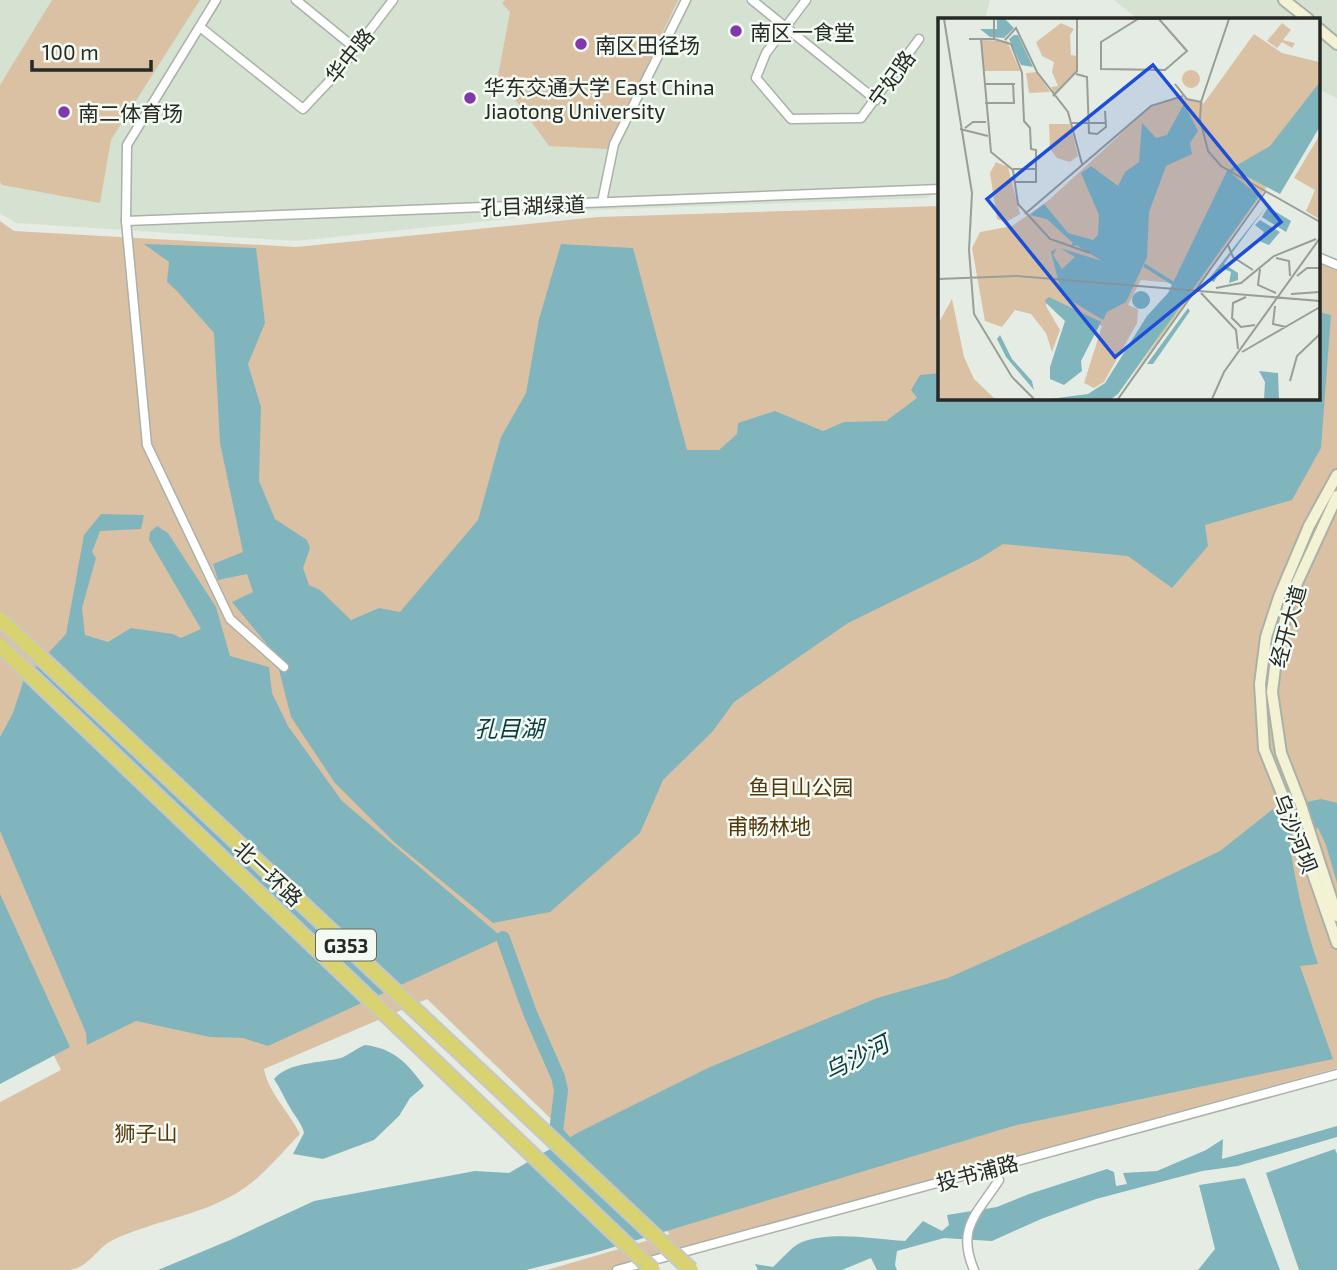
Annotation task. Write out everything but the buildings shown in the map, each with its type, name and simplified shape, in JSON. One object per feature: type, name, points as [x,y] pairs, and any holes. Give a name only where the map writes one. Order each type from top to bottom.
[{"type":"highway","name":"北一环路","points":[[0,619],[691,1270]]},
{"type":"highway","name":"北一环路","points":[[0,646],[653,1270]]},
{"type":"highway","points":[[558,1178],[586,1215],[644,1270]]},
{"type":"main road","points":[[1284,0],[1306,18]]},
{"type":"main road","points":[[1320,30],[1337,44]]},
{"type":"main road","name":"经开大道","points":[[1268,763],[1264,750],[1260,684],[1266,637],[1279,597],[1309,526],[1337,475]]},
{"type":"main road","name":"经开大道","points":[[1300,802],[1280,752],[1272,692],[1277,651],[1291,596],[1337,496]]},
{"type":"main road","name":"乌沙河坝","points":[[1268,763],[1310,850],[1337,916]]},
{"type":"main road","name":"乌沙河坝","points":[[1300,802],[1310,850],[1337,943]]},
{"type":"street","points":[[216,0],[127,145],[126,221],[147,445],[230,619],[285,667]]},
{"type":"street","points":[[296,0],[356,49]]},
{"type":"street","name":"华中路","points":[[200,27],[303,109],[338,72],[393,0]]},
{"type":"street","points":[[602,202],[614,144],[686,0]]},
{"type":"street","points":[[752,0],[876,100]]},
{"type":"street","points":[[786,27],[806,0]]},
{"type":"street","name":"宁妃路","points":[[786,27],[766,53],[756,78],[791,119],[861,118],[919,39]]},
{"type":"street","name":"孔目湖绿道","points":[[126,221],[938,189]]},
{"type":"street","points":[[1320,258],[1337,265]]},
{"type":"street","name":"投书浦路","points":[[617,1270],[1337,1074]]},
{"type":"street","points":[[974,1270],[967,1252],[967,1228],[999,1180],[991,1168]]},
{"type":"shaded area","name":"华东交通大学 East China Jiaotong University","points":[[0,0],[990,0],[985,18],[938,18],[938,180],[928,198],[593,210],[295,241],[16,223],[0,213]]},
{"type":"shaded area","points":[[1114,0],[1337,0],[1337,98],[1320,90],[1320,18],[1137,18]]},
{"type":"green space","name":"南二体育场","points":[[52,0],[200,0],[111,140],[100,203],[2,185],[0,182],[0,85]]},
{"type":"green space","name":"南区田径场","points":[[505,0],[678,0],[608,149],[549,146],[498,76],[510,12],[502,3]]},
{"type":"green space","name":"鱼目山公园","points":[[938,206],[938,399],[1320,399],[1320,263],[1337,270],[1337,1068],[612,1270],[547,1270],[670,1234],[427,999],[264,1069],[274,1094],[300,1134],[262,1173],[237,1193],[207,1207],[113,1240],[77,1268],[0,1270],[0,1102],[61,1070],[0,945],[0,221],[14,231],[296,247],[598,217]]},
{"type":"water","name":"孔目湖","points":[[144,244],[256,248],[265,323],[248,364],[261,407],[259,481],[275,519],[307,540],[310,548],[303,568],[309,585],[320,590],[351,620],[379,608],[400,612],[478,520],[501,437],[526,393],[539,319],[561,244],[633,248],[687,450],[719,450],[737,434],[738,423],[775,411],[823,431],[844,422],[886,421],[917,398],[911,390],[920,375],[938,373],[938,399],[1320,399],[1320,312],[1331,315],[1321,448],[1292,500],[1205,525],[1208,546],[1172,588],[1128,556],[1003,544],[979,559],[848,623],[734,702],[713,731],[663,780],[640,833],[550,912],[493,923],[394,842],[335,783],[291,717],[275,654],[232,602],[253,592],[247,574],[218,580],[213,564],[243,552],[220,443],[214,333],[167,282],[169,262]]},
{"type":"water","points":[[101,514],[144,515],[141,529],[100,531],[92,552],[96,558],[82,608],[85,635],[108,642],[131,628],[173,634],[181,638],[201,629],[149,540],[150,532],[157,526],[168,533],[216,607],[230,656],[269,667],[272,693],[288,726],[342,801],[503,938],[268,1046],[243,1038],[210,1037],[136,1021],[87,1045],[86,1033],[0,831],[0,737],[13,713],[24,679],[66,634],[84,535]]},
{"type":"water","name":"乌沙河","points":[[1321,799],[1337,803],[1337,883],[1318,828],[1289,839],[1300,902],[1318,964],[1300,966],[1333,1059],[1013,1126],[594,1253],[526,1270],[158,1270],[314,1201],[475,1171],[509,1173],[579,1132],[710,1067],[877,998],[948,978],[1220,851],[1273,809]]},
{"type":"water","points":[[0,894],[70,1047],[0,1084]]},
{"type":"water","points":[[365,1045],[384,1050],[399,1058],[424,1086],[410,1098],[399,1116],[374,1140],[323,1159],[293,1154],[304,1133],[274,1079],[288,1069],[341,1058]]},
{"type":"water","points":[[1337,1126],[1337,1137],[1238,1166],[1202,1171],[1096,1199],[992,1241],[944,1238],[897,1251],[897,1270],[877,1270],[871,1258],[842,1270],[758,1270],[755,1264],[773,1267],[798,1244],[826,1237],[905,1241],[923,1221],[942,1231],[949,1225],[947,1215],[997,1207],[1107,1169],[1114,1172],[1116,1186],[1127,1184],[1123,1173],[1157,1171],[1206,1150],[1223,1139],[1222,1159]]},
{"type":"water","points":[[1335,1149],[1337,1270],[1299,1270],[1266,1173]]},
{"type":"water","points":[[1245,1178],[1280,1270],[1198,1270],[1215,1249],[1199,1185]]},
{"type":"waterway","points":[[503,938],[530,1013],[558,1077],[561,1090],[556,1132],[574,1152]]},
{"type":"place","name":"南区一食堂","points":[[736,31]]},
{"type":"place","name":"南区田径场","points":[[581,44]]},
{"type":"place","name":"华东交通大学 East China Jiaotong University","points":[[470,98]]},
{"type":"place","name":"南二体育场","points":[[64,112]]},
{"type":"park label","name":"甫畅林地","points":[[769,825]]},
{"type":"park label","name":"狮子山","points":[[146,1132]]}]
